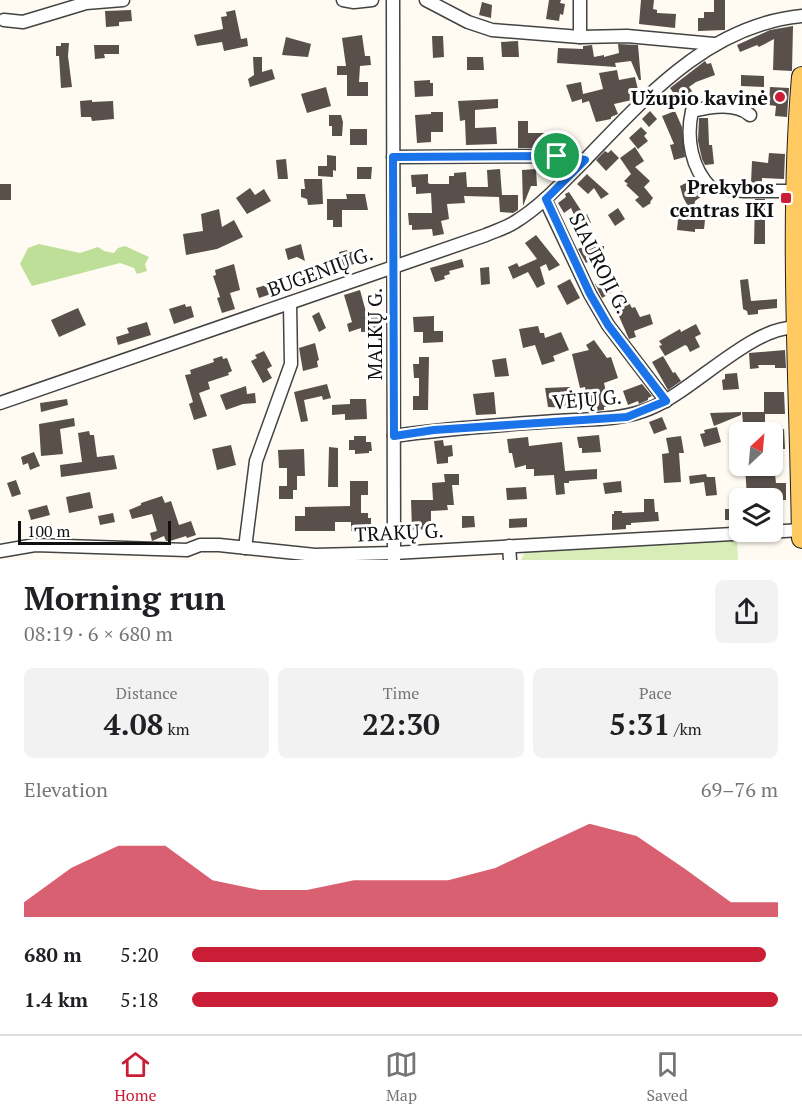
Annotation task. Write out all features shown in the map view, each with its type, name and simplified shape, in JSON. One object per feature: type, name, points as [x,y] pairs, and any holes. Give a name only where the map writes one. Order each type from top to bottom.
[{"type":"main road","points":[[802,77],[797,191],[800,279],[797,328],[802,538]]},
{"type":"street","points":[[4,21],[23,22],[86,3],[123,0]]},
{"type":"street","points":[[343,0],[354,2],[372,0]]},
{"type":"street","name":"MALKŲ G.","points":[[393,0],[394,556]]},
{"type":"street","points":[[426,0],[468,22],[492,30],[580,37],[627,36],[714,44]]},
{"type":"street","points":[[580,0],[580,37]]},
{"type":"street","name":"BUGENIŲ G.","points":[[0,403],[515,223],[546,199],[661,82],[714,44],[768,22],[802,16]]},
{"type":"street","points":[[750,115],[737,108],[711,107],[692,111],[689,134],[696,168],[711,188],[744,191],[797,191]]},
{"type":"street","points":[[393,157],[557,156],[585,160]]},
{"type":"street","name":"SIAUROJI G.","points":[[546,199],[590,294],[608,325],[666,401]]},
{"type":"street","points":[[245,548],[256,461],[291,364],[290,303]]},
{"type":"street","name":"VĖJŲ G.","points":[[394,436],[434,430],[627,417],[666,401],[776,329],[797,328]]},
{"type":"street","name":"TRAKŲ G.","points":[[0,551],[35,546],[185,555],[200,545],[219,545],[315,555],[394,556],[509,546],[802,530]]},
{"type":"street","points":[[509,546],[510,560]]},
{"type":"green space","points":[[39,244],[80,253],[98,247],[114,253],[118,248],[125,246],[149,257],[145,264],[147,271],[137,274],[134,268],[120,263],[32,286],[20,264],[28,248]]},
{"type":"green space","points":[[729,540],[737,542],[738,560],[521,560],[526,550]]},
{"type":"building","points":[[549,0],[561,0],[560,3],[565,4],[559,21],[546,19]]},
{"type":"building","points":[[641,0],[654,0],[653,9],[657,10],[657,13],[676,14],[675,28],[639,24]]},
{"type":"building","points":[[714,0],[725,0],[725,30],[698,31],[698,18],[704,18],[704,12],[714,12]]},
{"type":"building","points":[[482,2],[492,5],[491,18],[479,15]]},
{"type":"building","points":[[131,10],[132,21],[119,22],[119,26],[106,27],[105,11]]},
{"type":"building","points":[[235,10],[241,39],[247,38],[248,46],[224,51],[222,42],[197,46],[194,35],[223,29],[221,17],[227,16],[226,12]]},
{"type":"building","points":[[793,26],[792,71],[773,70],[774,39],[759,47],[757,45],[740,52],[737,45],[770,30]]},
{"type":"building","points":[[362,35],[365,56],[370,56],[371,65],[360,66],[359,82],[368,82],[368,96],[347,96],[347,75],[337,75],[337,66],[346,66],[342,38]]},
{"type":"building","points":[[432,36],[443,36],[444,57],[433,58]]},
{"type":"building","points":[[286,37],[311,44],[308,57],[282,55]]},
{"type":"building","points":[[518,41],[519,57],[502,57],[501,42]]},
{"type":"building","points":[[61,43],[69,43],[68,56],[72,87],[61,88],[56,46],[61,46]]},
{"type":"building","points":[[618,44],[638,45],[641,80],[631,61],[615,63],[616,67],[557,63],[558,48],[583,49],[583,46],[592,45],[594,57],[604,55],[604,57],[619,53]]},
{"type":"building","points":[[94,45],[119,45],[119,54],[104,54],[105,58],[95,59]]},
{"type":"building","points":[[253,57],[262,57],[262,72],[272,69],[275,79],[250,87],[248,79],[254,75]]},
{"type":"building","points":[[467,57],[483,57],[484,70],[467,70]]},
{"type":"building","points":[[705,61],[707,64],[711,63],[715,75],[689,87],[692,91],[679,101],[670,88]]},
{"type":"building","points":[[617,70],[619,80],[635,77],[639,94],[632,100],[614,104],[618,114],[611,119],[596,122],[589,101],[582,103],[582,99],[572,102],[566,85],[581,82],[583,94],[603,89],[599,73]]},
{"type":"building","points":[[741,75],[764,76],[764,87],[741,86]]},
{"type":"building","points":[[430,80],[430,83],[433,83],[433,96],[415,97],[414,81]]},
{"type":"building","points":[[326,87],[331,106],[307,113],[301,94]]},
{"type":"building","name":"Užupio kavinė","points":[[770,87],[789,88],[787,117],[775,116],[776,106],[769,105]]},
{"type":"building","points":[[498,99],[498,108],[475,110],[475,128],[496,127],[497,144],[466,145],[465,120],[460,121],[458,101]]},
{"type":"building","points":[[92,100],[92,102],[113,101],[114,119],[92,121],[91,117],[81,117],[80,101]]},
{"type":"building","points":[[650,111],[657,119],[649,127],[642,119]]},
{"type":"building","points":[[675,111],[682,127],[685,157],[674,160],[670,145],[674,144],[662,116]]},
{"type":"building","points":[[431,112],[443,112],[443,132],[431,132],[431,142],[417,143],[415,115],[431,114]]},
{"type":"building","points":[[329,115],[341,115],[342,136],[332,136]]},
{"type":"building","points":[[699,118],[708,118],[709,145],[712,145],[714,164],[705,165],[702,159],[698,141]]},
{"type":"building","points":[[518,121],[528,121],[528,133],[551,133],[549,148],[518,148]]},
{"type":"building","points":[[641,127],[647,133],[644,136],[648,141],[638,149],[629,138]]},
{"type":"building","points":[[350,129],[367,129],[367,145],[350,145]]},
{"type":"building","points":[[635,147],[644,161],[635,167],[650,181],[644,187],[653,198],[651,203],[643,208],[635,200],[639,197],[624,181],[631,174],[620,158]]},
{"type":"building","points":[[611,150],[619,158],[606,171],[596,160],[605,151],[608,153]]},
{"type":"building","points":[[769,153],[785,154],[784,179],[762,178],[762,183],[751,183],[752,161],[768,163]]},
{"type":"building","points":[[327,155],[336,156],[336,171],[333,170],[333,177],[318,176],[318,166],[327,166]]},
{"type":"building","points":[[286,159],[288,179],[278,179],[276,160]]},
{"type":"building","points":[[357,167],[372,167],[371,179],[357,179]]},
{"type":"building","points":[[500,169],[502,195],[518,195],[518,210],[513,213],[500,212],[499,197],[464,196],[465,203],[447,204],[449,219],[441,221],[444,234],[433,236],[432,229],[412,230],[408,213],[432,213],[431,193],[416,194],[416,187],[412,187],[411,175],[428,174],[430,184],[449,184],[449,176],[466,172],[467,187],[488,187],[487,170]]},
{"type":"building","points":[[536,169],[537,186],[531,186],[523,206],[522,170]]},
{"type":"building","points":[[587,174],[609,194],[601,199],[594,188],[588,194],[577,184]]},
{"type":"building","points":[[304,179],[322,179],[323,204],[308,205],[307,199],[301,197],[301,189],[305,189]]},
{"type":"building","points":[[694,179],[705,194],[695,201],[692,214],[680,186]]},
{"type":"building","points":[[0,184],[11,184],[11,200],[0,200]]},
{"type":"building","points":[[250,188],[255,195],[264,189],[271,201],[247,214],[236,198]]},
{"type":"building","points":[[569,192],[584,215],[587,214],[591,223],[580,228],[571,208],[564,213],[558,203]]},
{"type":"building","points":[[346,194],[365,194],[368,210],[342,210],[342,227],[333,227],[333,220],[327,220],[327,199],[347,199]]},
{"type":"building","points":[[755,199],[765,199],[765,244],[754,244]]},
{"type":"building","points":[[618,208],[625,219],[615,226],[608,215]]},
{"type":"building","points":[[219,209],[222,227],[234,220],[243,237],[217,249],[186,255],[183,234],[203,231],[201,214]]},
{"type":"building","points":[[679,209],[689,218],[705,220],[704,229],[695,229],[695,232],[677,230]]},
{"type":"building","points":[[536,235],[560,265],[549,271],[546,264],[540,267],[545,284],[537,288],[528,272],[513,279],[508,267],[517,263],[519,267],[537,259],[525,243]]},
{"type":"building","points":[[595,241],[597,246],[604,246],[604,254],[586,263],[578,249]]},
{"type":"building","points":[[301,244],[305,261],[297,257],[288,260],[285,249]]},
{"type":"building","points":[[347,250],[348,253],[357,250],[360,262],[342,268],[339,252]]},
{"type":"building","points":[[462,259],[464,267],[449,271],[450,274],[444,276],[445,279],[435,282],[430,268]]},
{"type":"building","points":[[234,264],[240,290],[230,293],[235,309],[222,313],[217,298],[220,297],[213,276],[216,275],[215,270]]},
{"type":"building","points":[[489,267],[490,284],[481,285],[480,268]]},
{"type":"building","points":[[303,271],[306,283],[292,288],[288,276]]},
{"type":"building","points":[[272,279],[277,292],[259,298],[256,288],[266,285],[265,281]]},
{"type":"building","points":[[570,279],[580,298],[567,305],[557,286]]},
{"type":"building","points":[[604,279],[611,293],[602,298],[595,284]]},
{"type":"building","points":[[748,279],[751,301],[777,299],[777,308],[758,310],[758,314],[748,315],[743,309],[740,280]]},
{"type":"building","points":[[360,290],[366,312],[378,311],[380,331],[361,332],[361,328],[349,332],[347,324],[352,322],[344,295]]},
{"type":"building","points":[[622,291],[640,317],[650,314],[653,324],[634,331],[636,337],[629,339],[618,314],[623,312],[613,296]]},
{"type":"building","points":[[185,304],[186,307],[191,306],[194,317],[174,324],[169,309]]},
{"type":"building","points":[[78,308],[86,325],[59,337],[51,320]]},
{"type":"building","points":[[319,312],[326,328],[319,332],[312,316]]},
{"type":"building","points":[[434,316],[434,331],[443,331],[443,342],[423,343],[423,332],[414,332],[413,317]]},
{"type":"building","points":[[147,322],[151,335],[118,345],[116,337],[129,333],[127,328]]},
{"type":"building","points":[[696,324],[701,334],[695,337],[700,347],[690,352],[685,345],[665,356],[659,346],[662,345],[659,341],[680,329],[681,332]]},
{"type":"building","points":[[538,326],[545,338],[561,332],[569,350],[553,356],[555,361],[542,365],[535,345],[523,348],[519,329]]},
{"type":"building","points":[[594,340],[607,358],[611,357],[618,378],[604,383],[609,406],[604,407],[604,410],[596,411],[596,408],[589,410],[585,387],[580,388],[572,354],[589,350],[586,345]]},
{"type":"building","points":[[315,343],[319,360],[317,361],[318,367],[303,371],[299,348]]},
{"type":"building","points":[[785,350],[786,368],[775,368],[775,365],[758,365],[759,368],[750,369],[749,353]]},
{"type":"building","points":[[264,351],[272,366],[267,369],[272,378],[263,383],[251,361],[257,358],[255,355]]},
{"type":"building","points":[[222,356],[223,359],[227,358],[232,371],[228,373],[229,375],[208,382],[210,389],[199,393],[207,416],[194,420],[189,404],[193,402],[185,375],[191,374],[190,370],[214,362],[213,359]]},
{"type":"building","points":[[663,356],[673,373],[675,372],[681,381],[668,390],[652,362]]},
{"type":"building","points":[[419,357],[429,357],[428,410],[413,410],[413,396],[419,396],[419,378],[414,378],[413,364],[419,364]]},
{"type":"building","points":[[506,358],[509,376],[495,377],[492,360]]},
{"type":"building","points":[[737,373],[739,389],[723,390],[722,380],[725,379],[725,374]]},
{"type":"building","points":[[327,384],[331,398],[323,400],[322,396],[304,400],[308,421],[301,422],[294,392]]},
{"type":"building","points":[[642,384],[652,396],[639,404],[638,401],[628,405],[623,391]]},
{"type":"building","points":[[246,386],[247,394],[255,393],[256,403],[243,404],[226,410],[220,395]]},
{"type":"building","points":[[570,387],[571,408],[548,407],[545,388]]},
{"type":"building","points":[[494,392],[496,414],[476,415],[473,394]]},
{"type":"building","points":[[764,392],[784,392],[785,414],[765,414],[765,422],[743,422],[742,412],[764,412]]},
{"type":"building","points":[[67,399],[68,405],[41,412],[40,403]]},
{"type":"building","points":[[350,399],[366,399],[367,419],[345,420],[345,414],[332,415],[332,405],[350,404]]},
{"type":"building","points":[[741,412],[741,415],[714,426],[710,413]]},
{"type":"building","points":[[662,417],[667,429],[654,434],[649,422]]},
{"type":"building","points":[[74,418],[75,426],[60,429],[63,454],[41,456],[39,424]]},
{"type":"building","points":[[717,427],[721,442],[704,447],[700,434],[705,433],[704,430]]},
{"type":"building","points":[[784,429],[785,449],[783,449]]},
{"type":"building","points":[[89,431],[90,435],[94,435],[97,457],[114,455],[117,469],[61,477],[60,465],[82,462],[78,433]]},
{"type":"building","points":[[599,435],[601,452],[582,453],[577,437]]},
{"type":"building","points":[[354,436],[366,436],[366,442],[371,442],[372,451],[355,454],[355,450],[349,450],[349,440],[354,440]]},
{"type":"building","points":[[681,436],[684,453],[679,453],[681,482],[664,483],[662,454],[669,453],[666,438]]},
{"type":"building","points":[[528,437],[529,446],[562,442],[565,471],[597,469],[597,479],[569,481],[569,483],[564,483],[565,494],[556,495],[554,475],[534,476],[534,469],[526,469],[526,465],[515,468],[507,439]]},
{"type":"building","points":[[443,440],[444,446],[452,445],[453,456],[448,457],[448,463],[437,464],[434,441]]},
{"type":"building","points":[[231,445],[236,465],[217,470],[212,449]]},
{"type":"building","points":[[329,447],[338,448],[338,487],[328,487]]},
{"type":"building","points":[[304,449],[305,476],[297,476],[297,490],[293,490],[293,499],[279,499],[279,486],[287,486],[287,468],[279,468],[278,450]]},
{"type":"building","points":[[34,452],[40,466],[30,470],[28,463],[23,465],[21,457]]},
{"type":"building","points":[[444,474],[459,474],[459,485],[452,485],[454,505],[447,505],[448,510],[431,511],[431,529],[412,530],[411,500],[433,500],[432,483],[445,482]]},
{"type":"building","points":[[706,474],[707,477],[715,477],[717,495],[706,496],[704,482],[690,484],[689,476]]},
{"type":"building","points":[[746,476],[775,476],[776,483],[786,483],[786,500],[783,500],[783,488],[746,488]]},
{"type":"building","points":[[16,480],[21,494],[12,497],[7,483]]},
{"type":"building","points":[[350,481],[368,481],[368,495],[361,495],[361,513],[368,513],[368,518],[371,518],[368,531],[351,531],[351,522],[335,522],[335,531],[295,531],[295,516],[305,516],[305,507],[350,506]]},
{"type":"building","points":[[621,481],[622,492],[605,494],[603,483]]},
{"type":"building","points":[[526,487],[527,499],[507,500],[506,488]]},
{"type":"building","points":[[90,492],[93,508],[69,513],[66,497]]},
{"type":"building","points":[[162,496],[165,503],[171,501],[179,525],[191,521],[196,535],[170,541],[166,541],[164,536],[152,541],[150,533],[157,531],[152,514],[132,519],[129,510]]},
{"type":"building","points":[[644,499],[654,499],[655,512],[658,512],[659,521],[631,523],[631,525],[626,525],[626,529],[612,530],[614,511],[644,512]]},
{"type":"building","points":[[47,505],[50,515],[31,520],[28,510]]},
{"type":"building","points":[[725,509],[729,509],[729,520],[725,520]]},
{"type":"building","points":[[113,513],[115,522],[100,525],[98,516]]},
{"type":"building","points":[[462,516],[474,516],[475,527],[462,528]]},
{"type":"building","points":[[527,518],[527,527],[509,528],[509,519]]},
{"type":"place","name":"Užupio kavinė","points":[[780,97]]},
{"type":"place","name":"Prekybos centras IKI","points":[[786,198]]},
{"type":"route","points":[[557,156],[585,160],[546,199],[590,294],[608,325],[666,401],[627,417],[434,430],[394,436],[393,157],[557,156]]}]
